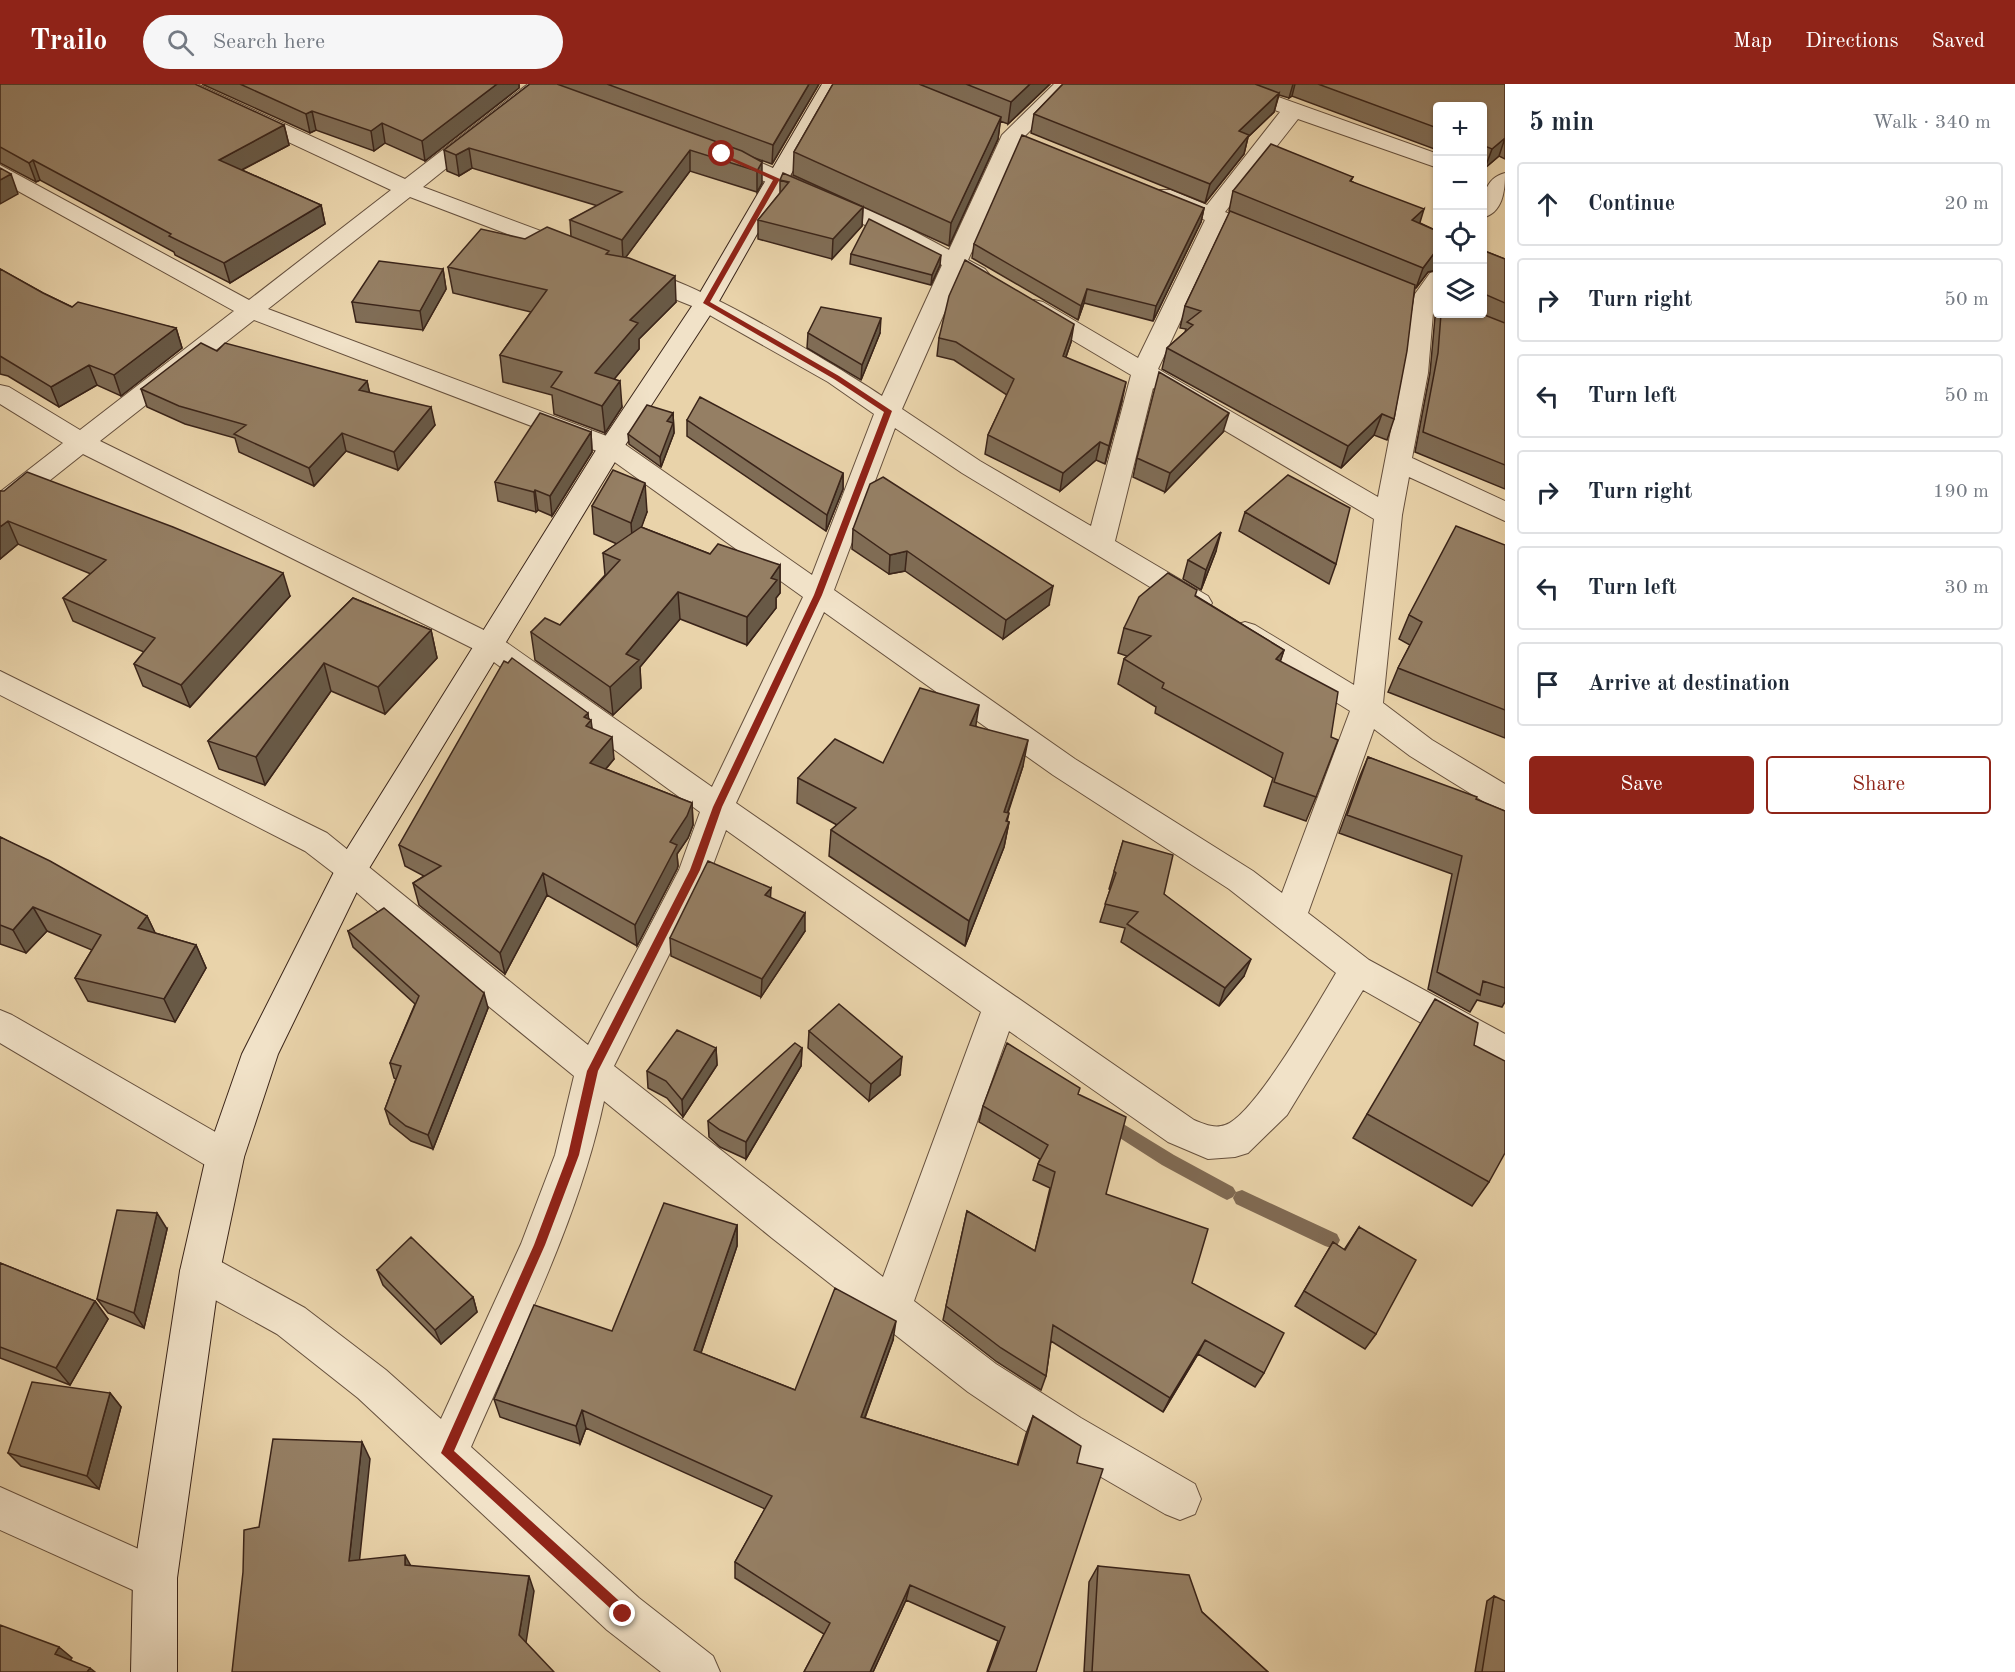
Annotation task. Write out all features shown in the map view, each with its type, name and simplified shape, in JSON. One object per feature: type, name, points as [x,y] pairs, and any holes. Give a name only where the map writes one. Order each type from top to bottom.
[{"type":"street","points":[[180,84],[406,188],[706,303],[837,377],[971,467],[1367,707],[1421,748],[1505,799]]},
{"type":"street","points":[[154,1672],[155,1578],[200,1271],[225,1157],[261,1054],[352,869],[611,447],[706,303],[832,84]]},
{"type":"street","points":[[447,1453],[540,1245],[574,1155],[593,1071],[695,870],[718,807],[818,595],[888,411],[1013,135],[1066,84]]},
{"type":"street","points":[[1222,84],[1433,161]]},
{"type":"street","points":[[0,506],[406,188],[541,88]]},
{"type":"street","points":[[1100,544],[1144,372],[1215,216],[1294,109]]},
{"type":"street","points":[[700,146],[751,165],[777,179],[886,226],[957,262],[1388,515]]},
{"type":"street","points":[[0,172],[251,311],[611,447],[1064,767],[1241,880],[1357,970],[1505,1052]]},
{"type":"street","points":[[1483,210],[1498,184]]},
{"type":"street","points":[[1145,188],[1283,244]]},
{"type":"street","points":[[1290,918],[1367,707],[1388,515],[1400,463],[1415,373],[1424,295]]},
{"type":"street","points":[[0,393],[82,443],[490,645],[1181,1131],[1208,1143],[1235,1140],[1274,1104],[1357,970]]},
{"type":"street","points":[[1400,463],[1505,512]]},
{"type":"street","points":[[0,682],[316,842],[352,869],[477,977],[593,1071],[786,1226],[982,1378],[1066,1433],[1180,1499]]},
{"type":"street","points":[[892,1307],[1001,1006]]},
{"type":"street","points":[[0,1025],[225,1157]]},
{"type":"street","points":[[200,1271],[291,1321],[372,1384],[623,1614],[697,1672]]},
{"type":"street","points":[[0,1508],[155,1578]]},
{"type":"building","points":[[0,84],[195,84],[284,125],[219,160],[321,205],[224,263],[169,236],[171,234],[33,160],[29,163],[0,147]]},
{"type":"building","points":[[240,84],[497,84],[422,141],[382,123],[371,131],[312,111],[306,114]]},
{"type":"building","points":[[530,84],[557,84],[742,151],[762,162],[757,171],[690,150],[622,240],[570,220],[622,192],[469,148],[456,155],[444,150]]},
{"type":"building","points":[[607,84],[809,84],[773,145]]},
{"type":"building","points":[[833,84],[919,84],[1001,117],[951,223],[794,152]]},
{"type":"building","points":[[966,84],[1030,84],[1011,102]]},
{"type":"building","points":[[1063,84],[1255,84],[1279,93],[1239,131],[1249,135],[1210,184],[1034,114]]},
{"type":"building","points":[[1318,84],[1505,84],[1505,138],[1492,149],[1487,147],[1487,102],[1433,102],[1433,127]]},
{"type":"building","points":[[1022,135],[1204,208],[1156,306],[1087,289],[1081,306],[974,244]]},
{"type":"building","points":[[1271,144],[1353,177],[1350,181],[1424,209],[1412,220],[1433,229],[1433,255],[1423,268],[1233,191]]},
{"type":"building","points":[[0,168],[11,174],[0,180]]},
{"type":"building","points":[[783,173],[863,207],[833,239],[758,220],[789,182],[780,180]]},
{"type":"building","points":[[1230,211],[1415,285],[1407,351],[1394,419],[1382,414],[1348,446],[1167,348],[1193,325],[1187,322],[1201,311],[1185,306]]},
{"type":"building","points":[[869,219],[941,255],[932,275],[851,254]]},
{"type":"building","points":[[547,227],[609,251],[606,254],[629,258],[675,276],[630,320],[638,323],[595,373],[620,381],[602,406],[551,387],[562,372],[500,355],[547,290],[448,267],[481,229],[525,239]]},
{"type":"building","points":[[1487,252],[1505,259],[1505,303],[1487,295]]},
{"type":"building","points":[[965,260],[1074,324],[1063,356],[1126,382],[1109,446],[1100,442],[1063,473],[988,435],[1014,379],[956,342],[939,338],[949,296]]},
{"type":"building","points":[[379,261],[443,269],[420,311],[352,302]]},
{"type":"building","points":[[0,269],[72,307],[78,302],[176,328],[114,375],[89,365],[51,387],[0,356]]},
{"type":"building","points":[[821,307],[881,318],[862,365],[808,333]]},
{"type":"building","points":[[1487,316],[1505,323],[1505,465],[1423,432],[1438,353],[1441,318],[1487,318]]},
{"type":"building","points":[[201,343],[217,351],[225,343],[367,381],[359,390],[431,407],[394,452],[342,433],[309,468],[234,434],[246,425],[179,406],[141,389]]},
{"type":"building","points":[[1159,372],[1229,413],[1170,473],[1137,458]]},
{"type":"building","points":[[700,397],[843,473],[827,515],[687,420]]},
{"type":"building","points":[[647,405],[673,413],[667,421],[673,423],[660,457],[628,434]]},
{"type":"building","points":[[540,413],[591,432],[550,496],[535,490],[534,492],[495,482]]},
{"type":"building","points":[[613,470],[645,483],[631,523],[592,506]]},
{"type":"building","points":[[27,472],[173,527],[283,573],[181,685],[134,664],[155,638],[63,598],[106,560],[8,521],[0,527],[0,491],[4,491]]},
{"type":"building","points":[[1288,475],[1350,508],[1336,564],[1245,512]]},
{"type":"building","points":[[883,477],[1053,586],[1006,620],[907,551],[890,555],[853,529],[870,484]]},
{"type":"building","points":[[1456,526],[1505,545],[1505,710],[1398,668],[1422,622],[1409,615]]},
{"type":"building","points":[[641,527],[710,554],[718,544],[780,565],[771,578],[777,580],[747,617],[678,592],[626,654],[639,660],[610,687],[531,632],[545,618],[560,625],[620,560],[603,553]]},
{"type":"building","points":[[1221,532],[1206,570],[1188,560]]},
{"type":"building","points":[[1168,573],[1197,590],[1195,596],[1284,650],[1276,659],[1338,692],[1331,737],[1338,740],[1316,797],[1274,782],[1283,753],[1162,688],[1164,683],[1124,659],[1151,636],[1124,628],[1139,597]]},
{"type":"building","points":[[353,598],[431,630],[378,687],[324,663],[256,757],[208,741]]},
{"type":"building","points":[[512,658],[588,713],[584,717],[591,720],[586,726],[612,737],[590,763],[692,803],[687,816],[670,842],[677,845],[635,925],[543,873],[500,953],[413,883],[441,866],[399,845],[504,661],[508,663]]},
{"type":"building","points":[[920,688],[979,705],[970,725],[1028,740],[1004,812],[1009,813],[1006,821],[1009,822],[969,921],[831,830],[856,808],[798,778],[835,739],[883,763]]},
{"type":"building","points":[[1368,757],[1477,797],[1476,799],[1505,811],[1505,988],[1483,981],[1480,995],[1437,972],[1462,856],[1347,815]]},
{"type":"building","points":[[0,837],[50,861],[147,916],[138,928],[196,945],[164,999],[75,978],[101,935],[33,907],[13,930],[0,925]]},
{"type":"building","points":[[1123,841],[1173,855],[1164,894],[1251,959],[1225,988],[1127,924],[1138,912],[1105,904],[1116,873],[1114,871]]},
{"type":"building","points":[[708,861],[771,888],[765,895],[805,913],[762,979],[670,938]]},
{"type":"building","points":[[384,908],[484,993],[428,1135],[406,1126],[385,1109],[401,1066],[390,1063],[419,996],[348,931]]},
{"type":"building","points":[[1435,999],[1478,1023],[1474,1045],[1505,1061],[1505,1153],[1489,1182],[1367,1114]]},
{"type":"building","points":[[839,1004],[902,1057],[871,1084],[809,1031]]},
{"type":"building","points":[[677,1030],[716,1048],[682,1100],[666,1081],[647,1071]]},
{"type":"building","points":[[795,1043],[802,1048],[746,1142],[720,1130],[708,1121]]},
{"type":"building","points":[[1007,1043],[1080,1088],[1078,1094],[1126,1117],[1106,1194],[1208,1229],[1192,1283],[1284,1333],[1264,1373],[1205,1340],[1170,1398],[1053,1325],[1046,1376],[1001,1348],[946,1306],[967,1211],[1035,1251],[1055,1172],[1038,1164],[1048,1145],[983,1106]]},
{"type":"building","points":[[664,1203],[737,1225],[694,1350],[795,1390],[835,1288],[896,1321],[861,1417],[1018,1465],[1033,1416],[1081,1446],[1077,1463],[1103,1469],[1036,1672],[988,1672],[1005,1627],[910,1585],[870,1672],[804,1672],[830,1623],[735,1562],[772,1496],[582,1410],[576,1426],[494,1399],[534,1305],[612,1331]]},
{"type":"building","points":[[117,1210],[157,1213],[134,1313],[97,1299]]},
{"type":"building","points":[[1359,1227],[1416,1260],[1376,1334],[1304,1291],[1333,1242],[1345,1250]]},
{"type":"building","points":[[411,1237],[473,1297],[435,1330],[377,1270]]},
{"type":"building","points":[[0,1263],[95,1301],[56,1368],[0,1347]]},
{"type":"building","points":[[32,1382],[110,1393],[87,1476],[8,1453]]},
{"type":"building","points":[[273,1439],[362,1442],[349,1561],[405,1555],[405,1565],[529,1576],[519,1635],[554,1672],[232,1672],[243,1572],[244,1530],[259,1527]]},
{"type":"building","points":[[1098,1566],[1189,1575],[1202,1612],[1268,1672],[1092,1672]]},
{"type":"building","points":[[1494,1596],[1505,1601],[1505,1672],[1482,1672]]},
{"type":"building","points":[[0,1625],[59,1647],[55,1654],[90,1668],[87,1672],[0,1672]]},
{"type":"waterway","points":[[1107,1121],[1168,1160],[1227,1192]]},
{"type":"waterway","points":[[1242,1198],[1331,1240]]},
{"type":"route","points":[[623,1614],[447,1453],[540,1245],[574,1155],[593,1071],[695,870],[718,807],[818,595],[888,411],[837,377],[706,303],[777,179],[751,165],[722,154]]}]
